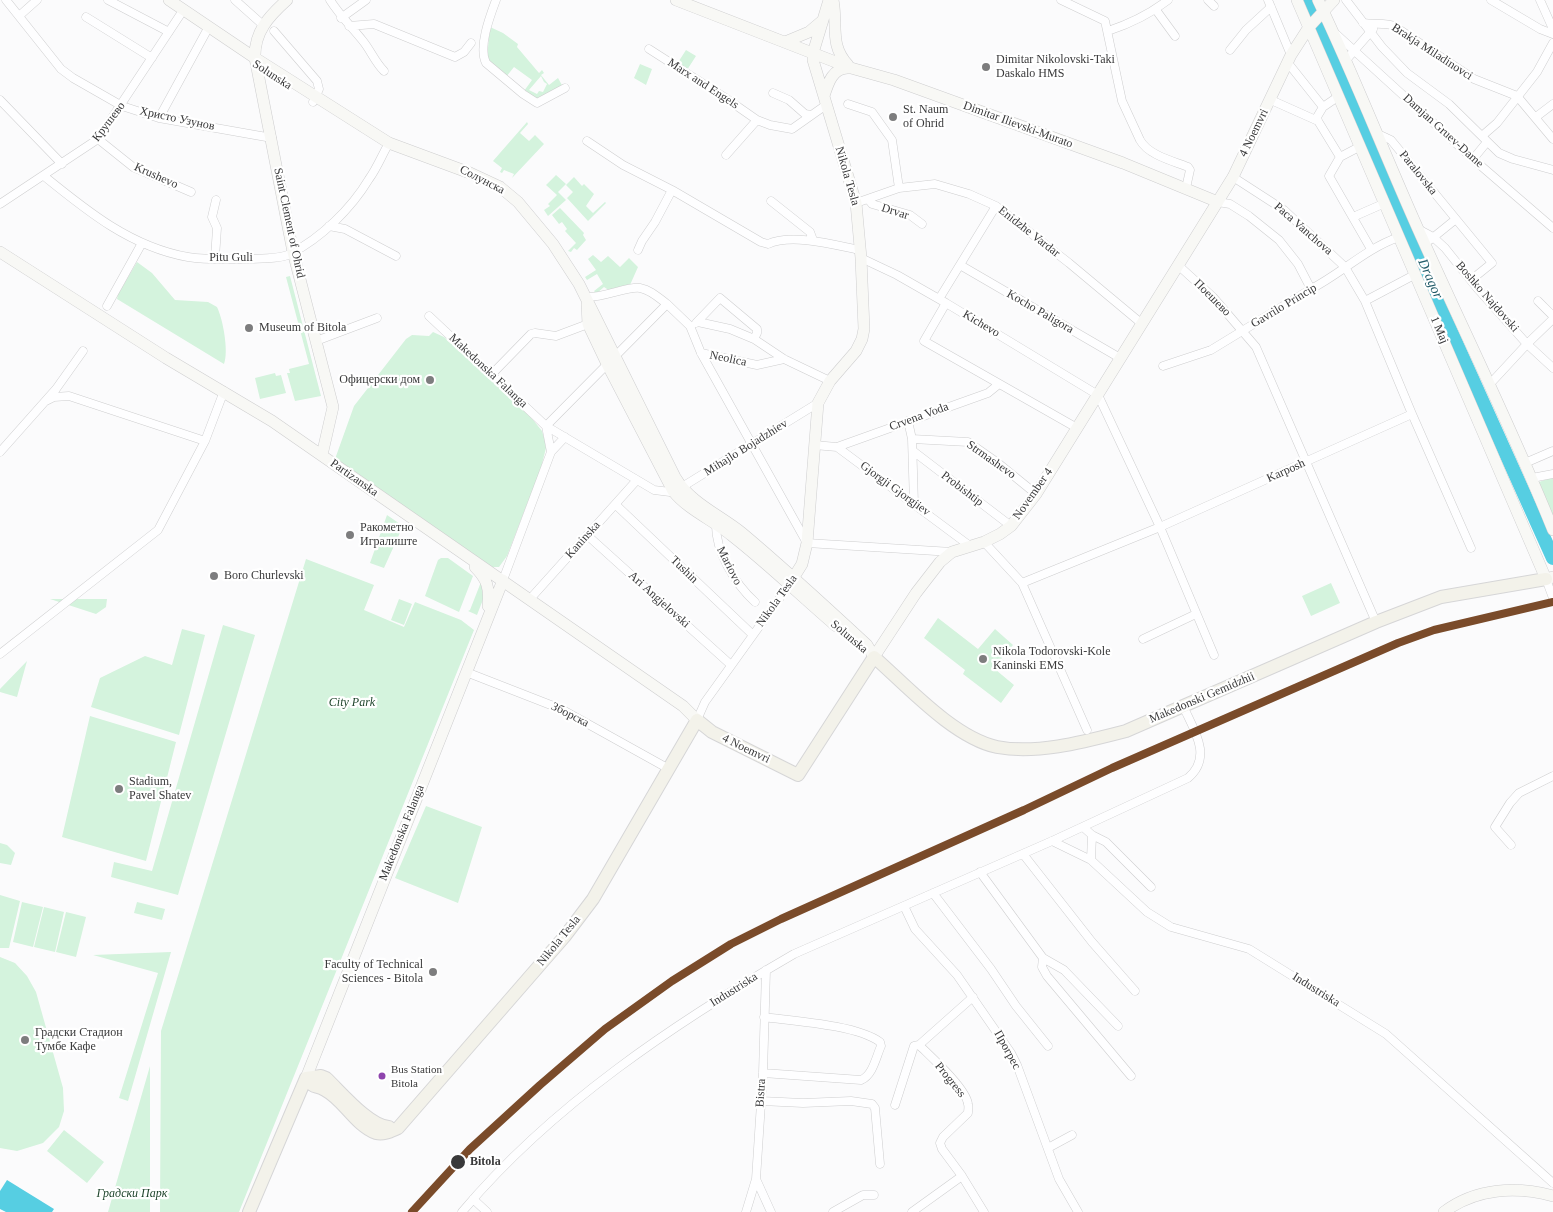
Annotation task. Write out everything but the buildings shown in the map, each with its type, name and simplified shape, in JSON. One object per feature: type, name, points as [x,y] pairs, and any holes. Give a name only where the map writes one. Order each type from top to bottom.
[{"type":"main road","name":"Makedonski Gemidzhii","points":[[874,657],[947,722],[974,738],[996,747],[1043,747],[1090,740],[1126,731],[1376,622],[1441,597],[1550,578]]},
{"type":"main road","name":"November 4","points":[[697,720],[712,732],[798,775],[874,657]]},
{"type":"main road","name":"Nikola Tesla","points":[[306,1078],[313,1087],[325,1090],[367,1128],[377,1133],[386,1134],[398,1128],[565,936],[593,899],[697,720]]},
{"type":"main road","name":"Makedonska Falanga","points":[[249,1212],[306,1078]]},
{"type":"street","name":"Христо Узунов","points":[[6,0],[61,69],[122,106],[158,118],[272,138]]},
{"type":"street","points":[[19,16],[37,0]]},
{"type":"street","points":[[108,0],[169,32]]},
{"type":"street","name":"Solunska","points":[[160,0],[206,32],[256,61]]},
{"type":"street","points":[[169,0],[256,61]]},
{"type":"street","points":[[235,0],[263,25]]},
{"type":"street","name":"Saint Clement of Ohrid","points":[[287,0],[263,25],[257,39],[256,61],[293,252],[333,407],[322,455]]},
{"type":"street","points":[[330,0],[384,71]]},
{"type":"street","points":[[342,18],[366,0]]},
{"type":"street","points":[[496,0],[489,18],[486,34],[484,56],[486,63],[515,88],[537,102],[541,102],[565,88]]},
{"type":"street","name":"Dimitar Ilievski-Murato","points":[[676,0],[851,68],[894,80],[1186,188],[1218,202]]},
{"type":"street","name":"Nikola Tesla","points":[[697,720],[705,702],[792,582],[802,564],[808,543],[818,403],[830,381],[856,351],[862,339],[864,321],[860,254],[862,201],[825,100],[814,63],[813,53],[829,0]]},
{"type":"street","points":[[833,0],[838,52],[851,68]]},
{"type":"street","points":[[1061,0],[1105,21],[1122,101],[1140,140],[1143,146],[1154,153],[1188,167],[1190,170],[1186,188]]},
{"type":"street","points":[[1108,31],[1156,10],[1168,0]]},
{"type":"street","name":"1 Maj","points":[[1297,0],[1463,387],[1550,578]]},
{"type":"street","name":"1 Maj","points":[[1318,0],[1334,32],[1350,56],[1376,133],[1418,229],[1429,241],[1489,385],[1532,478],[1553,530]]},
{"type":"street","name":"4 Noemvri","points":[[1218,202],[1233,176],[1289,59],[1309,26],[1334,0]]},
{"type":"street","points":[[1346,0],[1370,33],[1407,73],[1449,104],[1499,153],[1513,159],[1553,170]]},
{"type":"street","points":[[1491,0],[1540,29],[1553,34]]},
{"type":"street","points":[[1540,0],[1551,26],[1540,29]]},
{"type":"street","points":[[1230,50],[1269,4],[1289,59],[1323,107]]},
{"type":"street","points":[[1156,10],[1175,36]]},
{"type":"street","name":"Крушево","points":[[0,204],[98,139],[122,106],[180,15]]},
{"type":"street","points":[[86,18],[152,58]]},
{"type":"street","points":[[785,42],[809,32],[823,20]]},
{"type":"street","name":"Brakja Miladinovci","points":[[1363,23],[1376,25],[1382,23],[1394,26],[1474,79],[1517,96],[1553,140]]},
{"type":"street","points":[[349,26],[374,24],[455,57],[461,54],[470,43]]},
{"type":"street","name":"Brakja Miladinovci","points":[[1350,56],[1376,25]]},
{"type":"street","points":[[274,31],[318,81],[320,87],[315,99]]},
{"type":"street","points":[[158,118],[206,32]]},
{"type":"street","points":[[1473,158],[1484,139],[1538,72],[1553,44]]},
{"type":"street","name":"Marx and Engels","points":[[649,49],[757,120],[770,125],[790,129],[811,116],[825,100]]},
{"type":"street","name":"Damjan Gruev-Dame","points":[[1350,56],[1473,158],[1553,228]]},
{"type":"street","name":"Солунска","points":[[256,61],[387,146],[470,172],[507,193],[525,209],[549,239],[570,269],[586,297]]},
{"type":"street","points":[[825,100],[834,73],[840,68],[851,68]]},
{"type":"street","points":[[773,93],[789,100],[805,114],[811,116]]},
{"type":"street","points":[[1339,96],[1323,107],[1316,117],[1340,157]]},
{"type":"street","points":[[0,100],[62,164]]},
{"type":"street","points":[[1270,100],[1318,121]]},
{"type":"street","points":[[848,104],[872,112],[892,140],[899,188]]},
{"type":"street","points":[[1536,117],[1553,104]]},
{"type":"street","points":[[726,155],[757,120]]},
{"type":"street","name":"Paralovska","points":[[1376,133],[1391,140],[1492,264],[1471,280]]},
{"type":"street","name":"Krushevo","points":[[98,139],[133,167],[191,192]]},
{"type":"street","name":"Kichevo","points":[[587,141],[623,165],[672,190],[761,242],[768,244],[774,241],[813,240],[860,254],[943,301],[1098,395]]},
{"type":"street","name":"Pitu Guli","points":[[44,176],[94,216],[142,243],[188,257],[270,258],[293,252],[328,226],[358,195],[370,178],[387,146]]},
{"type":"street","points":[[1360,146],[1340,157],[1329,176],[1371,249]]},
{"type":"street","name":"Paca Vanchova","points":[[1233,176],[1284,210],[1345,267],[1365,301],[1471,548]]},
{"type":"street","name":"Enidzhe Vardar","points":[[862,201],[899,188],[935,184],[969,194],[996,206],[1069,263],[1140,324]]},
{"type":"street","points":[[638,250],[672,190]]},
{"type":"street","points":[[215,258],[217,228],[212,217],[216,200]]},
{"type":"street","points":[[771,201],[810,232],[813,240]]},
{"type":"street","name":"Drvar","points":[[862,201],[910,215],[922,224]]},
{"type":"street","points":[[1218,202],[1230,204],[1250,216],[1279,240],[1298,264],[1311,289]]},
{"type":"street","name":"November 4","points":[[874,657],[934,568],[952,552],[984,542],[1000,534],[1011,526],[1036,494],[1140,324],[1179,266],[1218,202]]},
{"type":"street","points":[[1353,217],[1385,203]]},
{"type":"street","points":[[996,206],[960,265],[924,341],[1078,428]]},
{"type":"street","points":[[1429,241],[1456,219]]},
{"type":"street","points":[[328,226],[345,229],[396,256]]},
{"type":"street","name":"Gavrilo Princip","points":[[1163,366],[1211,350],[1327,280],[1371,249],[1399,237]]},
{"type":"street","name":"Boshko Najdovski","points":[[1429,241],[1445,248],[1527,344],[1553,368]]},
{"type":"street","points":[[107,306],[142,243]]},
{"type":"street","name":"Partizanska","points":[[0,252],[158,353],[224,391],[322,455],[683,706],[697,720]]},
{"type":"street","name":"Kocho Paligora","points":[[960,265],[1120,358]]},
{"type":"street","name":"Поешево","points":[[1179,266],[1213,297],[1256,347],[1376,622]]},
{"type":"street","points":[[1365,301],[1416,274]]},
{"type":"street","points":[[586,297],[601,297],[633,288],[640,288],[652,292],[668,304],[690,326],[701,353],[808,543],[952,552]]},
{"type":"street","name":"Solunska","points":[[586,297],[588,324],[611,360],[683,502],[716,523],[792,582]]},
{"type":"street","name":"Solunska","points":[[586,297],[611,360]]},
{"type":"street","points":[[690,326],[698,322],[720,298],[757,328],[754,339]]},
{"type":"street","points":[[1489,385],[1553,318],[1538,301]]},
{"type":"street","points":[[551,452],[546,426],[668,304]]},
{"type":"street","name":"Makedonska Falanga","points":[[306,1078],[503,580],[551,452],[565,437],[546,426],[429,316]]},
{"type":"street","points":[[316,341],[377,318]]},
{"type":"street","points":[[698,322],[711,324],[754,339],[784,359],[830,381]]},
{"type":"street","points":[[492,374],[531,334],[556,336],[588,324]]},
{"type":"street","points":[[0,452],[46,401],[83,351]]},
{"type":"street","name":"Neolica","points":[[701,353],[757,365],[784,359]]},
{"type":"street","name":"Crvena Voda","points":[[837,447],[908,420],[988,393],[999,384]]},
{"type":"street","points":[[0,654],[158,530],[205,441],[224,391]]},
{"type":"street","points":[[1098,395],[1160,526],[1214,655]]},
{"type":"street","points":[[46,401],[54,397],[69,396],[205,441]]},
{"type":"street","name":"Mihajlo Bojadzhiev","points":[[678,489],[818,403]]},
{"type":"street","name":"Karposh","points":[[1022,583],[1160,526],[1412,414]]},
{"type":"street","points":[[908,420],[913,451],[914,504]]},
{"type":"street","points":[[565,437],[654,490],[666,492],[678,489]]},
{"type":"street","name":"Strmashevo","points":[[912,439],[968,442],[998,463],[1036,494]]},
{"type":"street","points":[[814,445],[837,447]]},
{"type":"street","name":"Gjorgji Gjorgjiev","points":[[837,447],[970,546]]},
{"type":"street","name":"Probishtip","points":[[913,451],[1011,526]]},
{"type":"street","points":[[1525,463],[1553,451]]},
{"type":"street","points":[[1532,478],[1553,474]]},
{"type":"street","name":"Kaninska","points":[[530,599],[636,481]]},
{"type":"street","name":"Solunska","points":[[678,489],[740,531],[862,650],[874,657]]},
{"type":"street","name":"Tushin","points":[[616,505],[753,635]]},
{"type":"street","name":"Mariovo","points":[[716,523],[718,543],[733,577],[742,591],[755,602]]},
{"type":"street","name":"Ari Angjelovski","points":[[587,535],[731,665]]},
{"type":"street","points":[[984,542],[1022,583],[1087,730]]},
{"type":"street","points":[[458,550],[483,575],[488,583],[487,618]]},
{"type":"street","points":[[1550,578],[1553,598]]},
{"type":"street","points":[[1143,639],[1196,614]]},
{"type":"street","name":"Зборска","points":[[466,672],[561,709],[669,769]]},
{"type":"street","name":"Industriska","points":[[462,1212],[525,1146],[557,1117],[628,1060],[766,970],[794,954],[1023,854],[1188,778],[1197,771],[1201,759],[1195,732],[1183,706]]},
{"type":"street","points":[[1511,845],[1495,827],[1519,793],[1553,776]]},
{"type":"street","points":[[1083,826],[1092,835],[1106,842],[1151,887]]},
{"type":"street","points":[[1091,860],[1092,835]]},
{"type":"street","name":"Industriska","points":[[1052,841],[1091,860],[1147,912],[1170,927],[1249,948],[1386,1034],[1553,1182]]},
{"type":"street","points":[[1023,854],[1092,942],[1135,991]]},
{"type":"street","points":[[980,872],[1043,958],[1064,970],[1118,1026]]},
{"type":"street","points":[[933,893],[991,969],[1016,1006],[1048,1046]]},
{"type":"street","name":"Прогрес","points":[[904,906],[915,929],[957,975],[1014,1059],[1059,1179],[1078,1212]]},
{"type":"street","points":[[1043,958],[1042,967],[1047,976],[1131,1076]]},
{"type":"street","name":"Bistra","points":[[766,970],[763,1073],[756,1179],[771,1212]]},
{"type":"street","points":[[895,1105],[914,1046],[919,1045],[973,997]]},
{"type":"street","points":[[763,1073],[861,1080],[870,1073],[881,1046],[880,1042],[876,1039],[853,1030],[764,1017]]},
{"type":"street","name":"Progress","points":[[919,1045],[945,1071],[964,1095],[968,1104],[968,1112],[943,1137],[940,1143],[984,1212]]},
{"type":"street","points":[[761,1101],[803,1103],[850,1101],[872,1104],[875,1108],[880,1164]]},
{"type":"street","points":[[1048,1148],[1072,1136]]},
{"type":"street","points":[[912,1212],[962,1176]]},
{"type":"street","points":[[746,1212],[756,1179]]},
{"type":"street","points":[[1444,1212],[1452,1206],[1482,1194],[1504,1190],[1536,1192],[1553,1196]]},
{"type":"street","points":[[833,1212],[863,1195],[874,1195]]},
{"type":"street","points":[[473,1199],[487,1212]]},
{"type":"green space","points":[[490,27],[503,33],[518,44],[517,47],[539,73],[542,70],[544,73],[541,75],[549,85],[558,78],[563,87],[538,100],[524,91],[532,80],[514,67],[506,77],[487,58]],"holes":[[[541,76],[547,84],[543,92],[539,91],[537,94],[529,90]]]},
{"type":"green space","points":[[686,50],[696,56],[687,70],[677,64]]},
{"type":"green space","points":[[640,64],[652,69],[646,85],[634,78]]},
{"type":"green space","points":[[527,122],[528,124],[520,133],[529,141],[535,135],[544,144],[512,178],[514,174],[504,170],[502,173],[500,172],[502,168],[493,161]]},
{"type":"green space","points":[[556,175],[566,184],[558,192],[566,200],[548,216],[544,210],[550,206],[548,204],[557,195],[546,185]]},
{"type":"green space","points":[[574,177],[582,186],[584,184],[594,194],[586,206],[593,213],[606,203],[588,221],[567,198],[573,192],[566,185]]},
{"type":"green space","points":[[560,208],[584,233],[583,235],[586,240],[577,250],[574,248],[571,252],[568,251],[576,243],[565,231],[567,229],[562,222],[559,224],[552,215]]},
{"type":"green space","points":[[593,255],[601,262],[608,256],[620,267],[629,258],[638,267],[630,285],[610,291],[604,287],[596,294],[594,291],[603,284],[597,274],[587,280],[585,277],[596,270],[588,259]]},
{"type":"green space","points":[[137,262],[152,273],[175,300],[208,302],[217,307],[225,336],[226,352],[224,364],[117,299]]},
{"type":"green space","points":[[290,276],[321,396],[295,401],[287,373],[290,373],[289,369],[309,364],[286,277]]},
{"type":"green space","points":[[433,332],[444,337],[515,400],[542,431],[545,441],[546,448],[541,468],[507,556],[499,567],[491,567],[335,459],[354,406],[406,339],[412,335],[429,336]]},
{"type":"green space","points":[[275,373],[276,376],[281,375],[286,393],[260,399],[255,378]]},
{"type":"green space","points":[[1553,477],[1553,519],[1539,482]]},
{"type":"green space","points":[[387,515],[403,526],[384,568],[370,563]]},
{"type":"green space","points":[[448,558],[473,576],[459,612],[425,596],[438,560]]},
{"type":"green space","name":"City Park","points":[[306,559],[374,585],[364,610],[404,627],[415,602],[461,620],[474,630],[239,1212],[160,1212],[161,1031]]},
{"type":"green space","points":[[481,582],[484,597],[477,615],[468,611]]},
{"type":"green space","points":[[1331,583],[1340,603],[1311,616],[1302,596]]},
{"type":"green space","points":[[50,599],[107,599],[106,607],[96,614]]},
{"type":"green space","points":[[399,599],[412,604],[404,625],[391,620]]},
{"type":"green space","points":[[938,618],[978,649],[995,629],[1013,645],[1001,658],[1004,661],[996,670],[1014,685],[1001,703],[963,674],[965,670],[924,638]]},
{"type":"green space","points":[[223,625],[255,635],[178,895],[111,877],[114,862],[152,871]]},
{"type":"green space","points":[[182,629],[205,635],[179,735],[91,707],[100,678],[145,656],[172,665]]},
{"type":"green space","points":[[27,661],[17,697],[0,692],[0,689]]},
{"type":"green space","name":"Stadium, Pavel Shatev","points":[[90,716],[176,742],[146,861],[62,837]]},
{"type":"green space","points":[[426,806],[482,827],[458,903],[395,878]]},
{"type":"green space","points":[[0,843],[7,845],[15,853],[11,865],[0,863]]},
{"type":"green space","points":[[0,895],[20,901],[9,948],[0,948]]},
{"type":"green space","points":[[22,902],[43,907],[33,947],[13,942]]},
{"type":"green space","points":[[137,902],[165,909],[162,920],[134,913]]},
{"type":"green space","points":[[44,907],[64,912],[55,952],[34,947]]},
{"type":"green space","points":[[66,912],[86,917],[76,957],[56,952]]},
{"type":"green space","points":[[171,952],[128,1101],[119,1098],[158,973],[93,955]]},
{"type":"green space","name":"Градски Стадион Тумбе Кафе","points":[[0,957],[15,963],[27,976],[36,992],[63,1088],[64,1111],[59,1127],[43,1143],[17,1151],[0,1148]]},
{"type":"green space","name":"Градски Парк","points":[[150,1066],[150,1212],[108,1212]]},
{"type":"green space","points":[[64,1130],[104,1162],[87,1183],[47,1151]]},
{"type":"water","points":[[7,1180],[54,1209],[52,1212],[6,1212],[0,1209],[0,1191]]},
{"type":"waterway","name":"Dragor","points":[[1307,0],[1425,274],[1553,558]]},
{"type":"transit line","points":[[412,1212],[470,1149],[605,1029],[672,981],[731,944],[781,919],[1024,810],[1112,768],[1398,643],[1434,630],[1553,602]]},
{"type":"place","name":"Dimitar Nikolovski-Taki Daskalo HMS","points":[[986,67]]},
{"type":"place","name":"St. Naum of Ohrid","points":[[893,117]]},
{"type":"place","name":"Museum of Bitola","points":[[249,328]]},
{"type":"place","name":"Офицерски дом","points":[[430,380]]},
{"type":"place","name":"Ракометно Игралиште","points":[[350,535]]},
{"type":"place","name":"Boro Churlevski","points":[[214,576]]},
{"type":"place","name":"Nikola Todorovski-Kole Kaninski EMS","points":[[983,659]]},
{"type":"place","name":"Stadium, Pavel Shatev","points":[[119,789]]},
{"type":"place","name":"Faculty of Technical Sciences - Bitola","points":[[433,972]]},
{"type":"place","name":"Градски Стадион Тумбе Кафе","points":[[25,1040]]},
{"type":"place","name":"Bus Station Bitola","points":[[382,1076]]},
{"type":"place","name":"Bitola","points":[[458,1162]]}]
